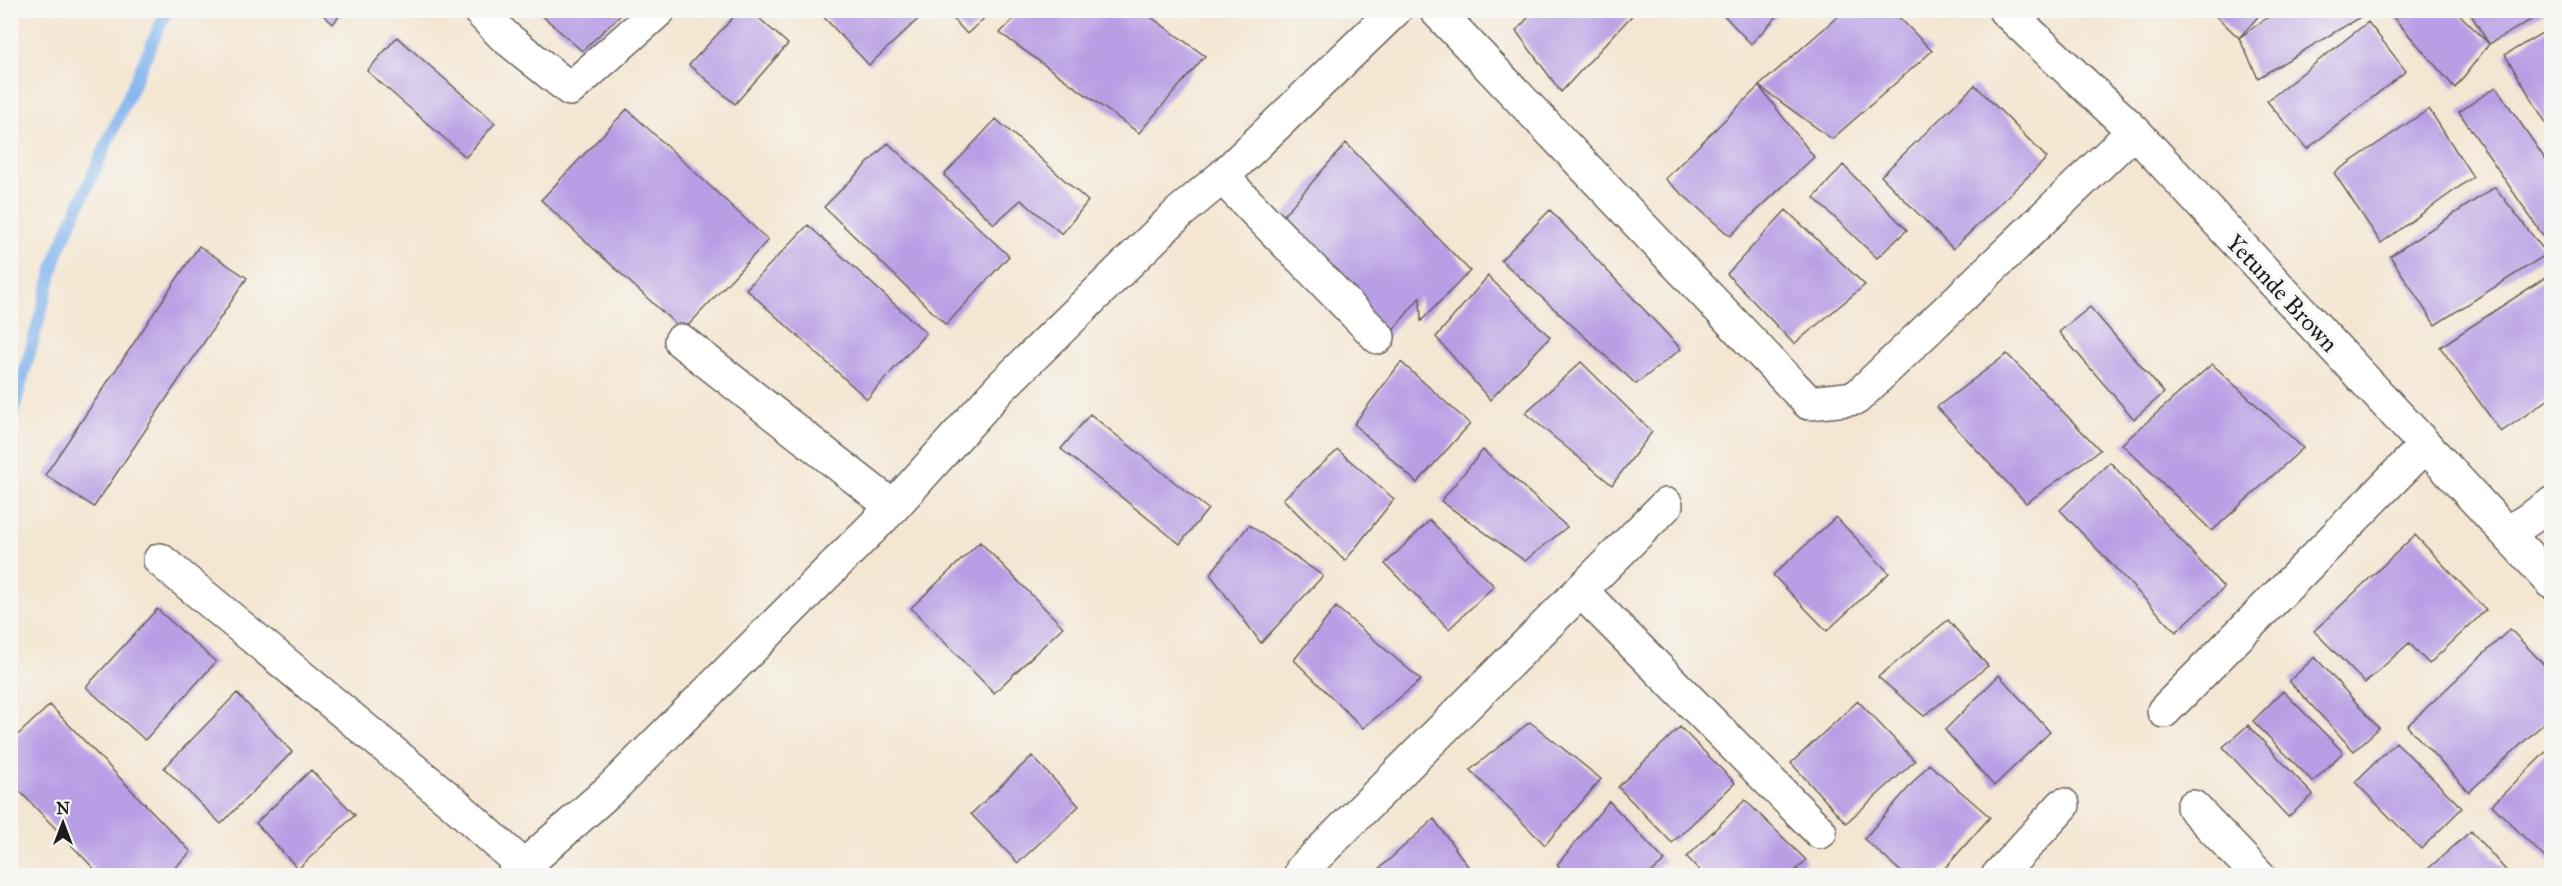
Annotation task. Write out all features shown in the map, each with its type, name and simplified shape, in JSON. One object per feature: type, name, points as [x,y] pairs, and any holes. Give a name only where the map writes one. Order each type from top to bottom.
[{"type":"street","points":[[479,10],[504,36],[570,89],[659,10]]},
{"type":"street","points":[[160,560],[456,804],[518,871],[537,857],[612,788],[893,507],[1000,388],[1179,213],[1222,177],[1395,10]]},
{"type":"street","points":[[1436,10],[1809,403],[1856,398],[2134,131]]},
{"type":"street","name":"Yetunde Brown","points":[[2005,10],[2134,131],[2424,447],[2552,582]]},
{"type":"street","points":[[1222,177],[1378,337]]},
{"type":"street","points":[[681,341],[893,507]]},
{"type":"street","points":[[2164,711],[2424,447]]},
{"type":"street","points":[[2508,533],[2552,504]]},
{"type":"street","points":[[1302,874],[1666,505]]},
{"type":"street","points":[[1581,591],[1820,832]]},
{"type":"street","points":[[1998,876],[2063,805]]},
{"type":"street","points":[[2193,807],[2259,876]]},
{"type":"building","points":[[318,10],[344,10],[333,24]]},
{"type":"building","points":[[536,10],[626,10],[582,51]]},
{"type":"building","points":[[740,10],[750,10],[788,44],[735,104],[689,65]]},
{"type":"building","points":[[817,10],[928,10],[869,65]]},
{"type":"building","points":[[945,10],[993,10],[967,34]]},
{"type":"building","points":[[1022,10],[1141,10],[1205,56],[1139,133],[1000,33]]},
{"type":"building","points":[[1535,10],[1637,10],[1561,92],[1516,31]]},
{"type":"building","points":[[1719,10],[1783,10],[1751,44]]},
{"type":"building","points":[[1845,10],[1892,10],[1932,51],[1832,139],[1759,86]]},
{"type":"building","points":[[2210,10],[2264,10],[2239,38]]},
{"type":"building","points":[[2278,10],[2372,10],[2258,78],[2239,38]]},
{"type":"building","points":[[2387,10],[2455,10],[2489,44],[2455,88]]},
{"type":"building","points":[[2468,10],[2548,10],[2489,44]]},
{"type":"building","points":[[2368,22],[2406,71],[2307,149],[2267,101]]},
{"type":"building","points":[[2552,27],[2552,133],[2505,55]]},
{"type":"building","points":[[397,37],[495,123],[466,157],[367,71]]},
{"type":"building","points":[[1975,85],[2047,158],[1953,249],[1881,176]]},
{"type":"building","points":[[1759,86],[1814,157],[1730,236],[1665,179]]},
{"type":"building","points":[[2496,87],[2552,169],[2552,249],[2459,112]]},
{"type":"building","points":[[627,109],[768,240],[683,331],[541,200]]},
{"type":"building","points":[[2429,109],[2473,177],[2381,243],[2334,173]]},
{"type":"building","points":[[996,119],[1088,201],[1062,234],[1021,200],[994,224],[944,175]]},
{"type":"building","points":[[888,143],[1009,256],[946,325],[824,207]]},
{"type":"building","points":[[1346,143],[1470,271],[1421,321],[1420,297],[1386,339],[1283,216]]},
{"type":"building","points":[[1843,165],[1907,230],[1877,258],[1814,198]]},
{"type":"building","points":[[2495,187],[2547,254],[2435,325],[2390,256]]},
{"type":"building","points":[[1550,210],[1681,349],[1636,384],[1501,260]]},
{"type":"building","points":[[1786,210],[1865,285],[1794,344],[1727,274]]},
{"type":"building","points":[[808,225],[926,333],[867,399],[746,289]]},
{"type":"building","points":[[199,246],[247,278],[94,507],[45,475]]},
{"type":"building","points":[[2552,273],[2552,397],[2501,432],[2440,347]]},
{"type":"building","points":[[1488,276],[1550,337],[1490,400],[1436,337]]},
{"type":"building","points":[[2090,307],[2164,393],[2134,419],[2059,332]]},
{"type":"building","points":[[2007,354],[2100,450],[2026,503],[1937,407]]},
{"type":"building","points":[[1401,362],[1470,424],[1417,483],[1354,424]]},
{"type":"building","points":[[1581,362],[1652,432],[1612,485],[1525,413]]},
{"type":"building","points":[[2212,364],[2303,448],[2212,531],[2122,444]]},
{"type":"building","points":[[1090,414],[1208,509],[1180,544],[1061,449]]},
{"type":"building","points":[[1338,450],[1394,499],[1345,561],[1283,499]]},
{"type":"building","points":[[1483,450],[1567,527],[1525,561],[1441,501]]},
{"type":"building","points":[[2110,462],[2224,588],[2176,632],[2060,510]]},
{"type":"building","points":[[1836,517],[1889,573],[1827,631],[1773,575]]},
{"type":"building","points":[[1430,520],[1494,586],[1449,629],[1385,564]]},
{"type":"building","points":[[1249,525],[1323,576],[1261,643],[1210,574]]},
{"type":"building","points":[[2415,535],[2486,610],[2429,664],[2409,643],[2365,683],[2314,631]]},
{"type":"building","points":[[980,542],[1063,627],[994,693],[911,608]]},
{"type":"building","points":[[1336,607],[1421,680],[1363,728],[1294,660]]},
{"type":"building","points":[[157,609],[216,662],[145,740],[86,687]]},
{"type":"building","points":[[1948,620],[1988,666],[1924,716],[1878,677]]},
{"type":"building","points":[[2510,629],[2552,673],[2552,716],[2469,792],[2407,726]]},
{"type":"building","points":[[2315,657],[2379,728],[2354,751],[2289,681]]},
{"type":"building","points":[[1999,675],[2050,732],[1994,786],[1945,730]]},
{"type":"building","points":[[2283,691],[2343,752],[2313,782],[2253,721]]},
{"type":"building","points":[[237,693],[292,752],[221,824],[164,768]]},
{"type":"building","points":[[1858,701],[1915,761],[1846,823],[1791,763]]},
{"type":"building","points":[[50,705],[191,852],[166,876],[101,876],[10,781],[10,742]]},
{"type":"building","points":[[1530,722],[1601,779],[1545,845],[1470,770]]},
{"type":"building","points":[[2248,725],[2313,795],[2288,817],[2223,747]]},
{"type":"building","points":[[1680,727],[1735,783],[1672,843],[1618,787]]},
{"type":"building","points":[[2396,742],[2462,808],[2421,849],[2355,782]]},
{"type":"building","points":[[2552,746],[2552,865],[2492,805]]},
{"type":"building","points":[[1032,756],[1079,806],[1018,863],[971,814]]},
{"type":"building","points":[[1929,764],[1990,817],[1938,876],[1906,876],[1864,839]]},
{"type":"building","points":[[311,770],[355,815],[298,869],[256,823]]},
{"type":"building","points":[[1745,800],[1806,860],[1790,876],[1705,876],[1687,857]]},
{"type":"building","points":[[1609,801],[1665,861],[1647,876],[1566,876],[1557,865]]},
{"type":"building","points":[[1434,819],[1475,876],[1371,876]]},
{"type":"building","points":[[2471,831],[2511,876],[2420,876]]},
{"type":"waterway","points":[[10,423],[58,252],[167,10]]}]
